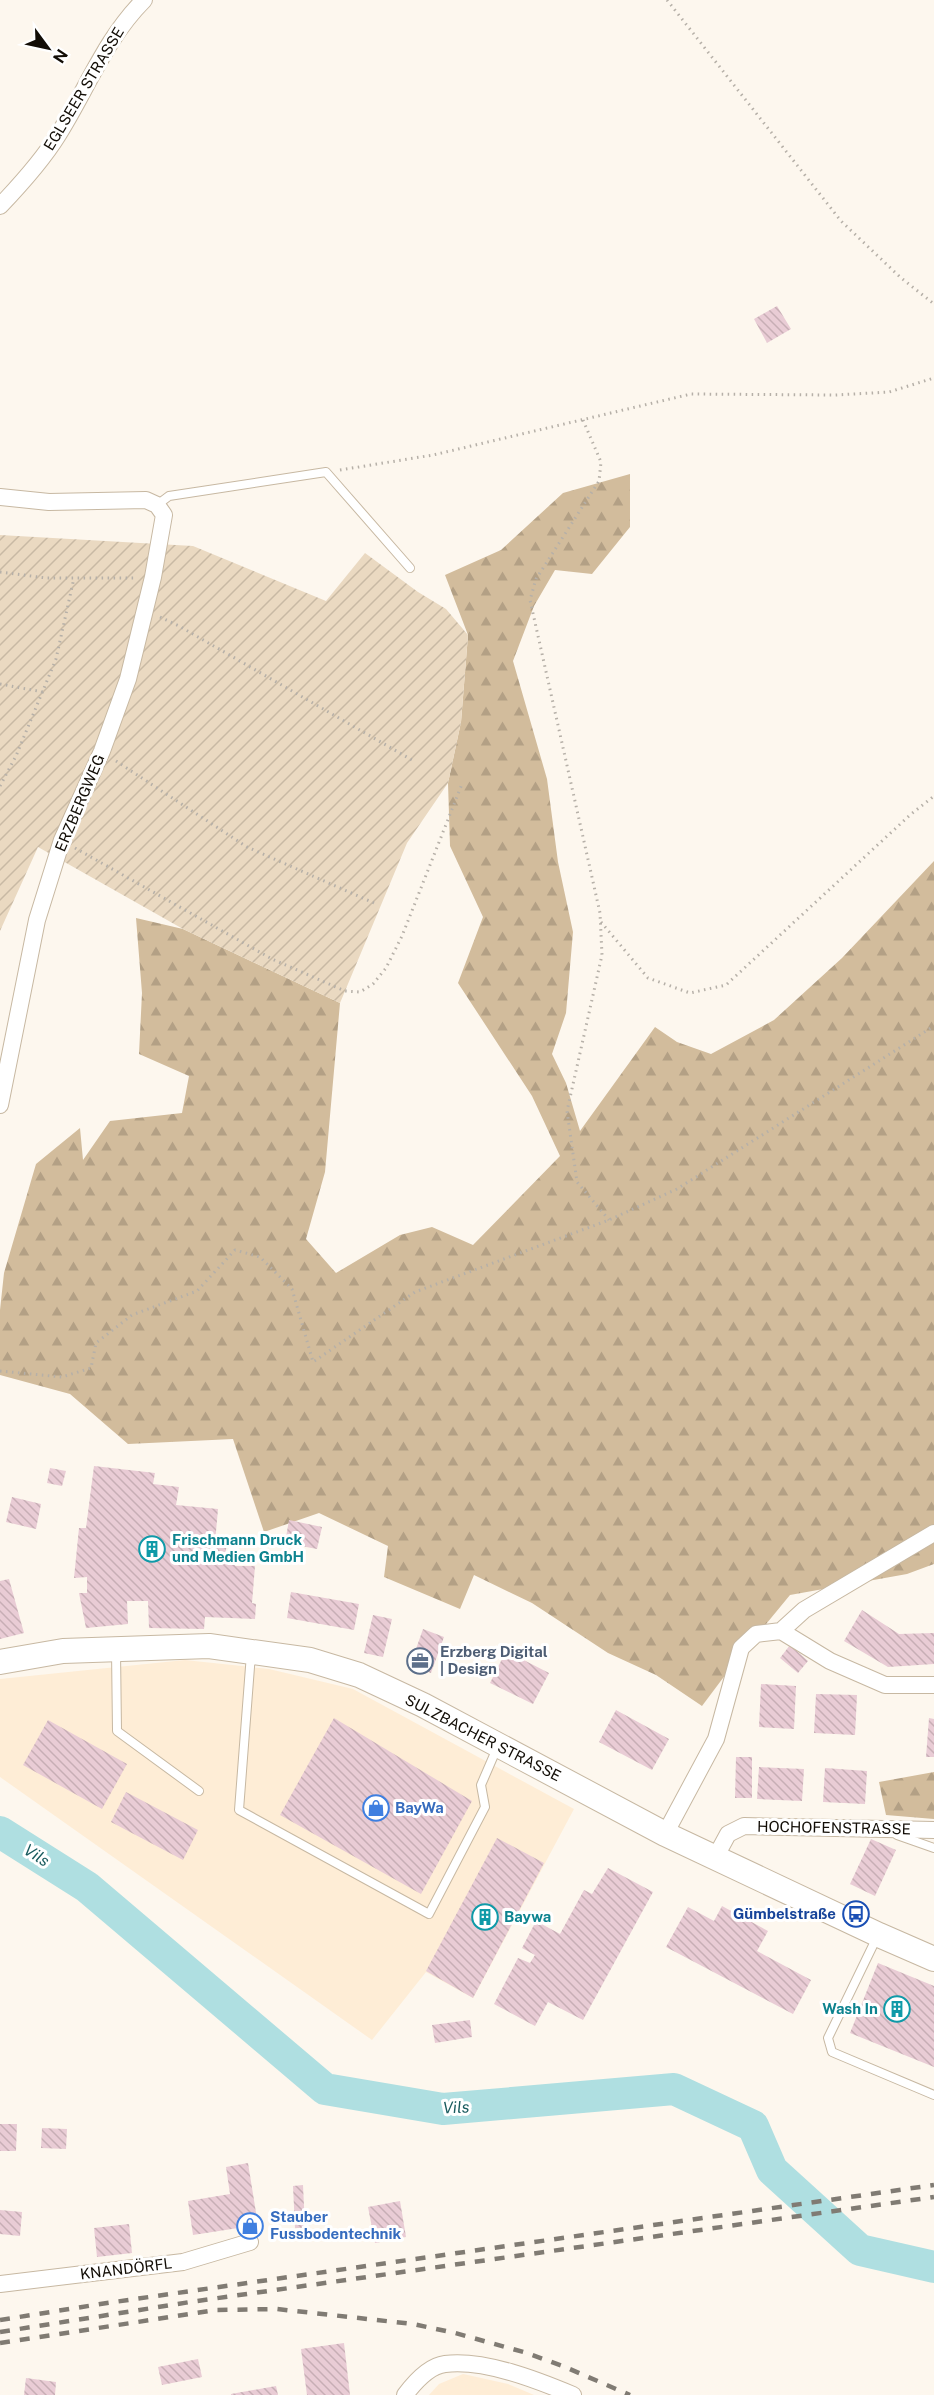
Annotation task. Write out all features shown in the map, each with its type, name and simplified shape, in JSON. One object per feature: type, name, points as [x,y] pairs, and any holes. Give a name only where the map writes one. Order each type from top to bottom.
[{"type":"main road","name":"SULZBACHER STRASSE","points":[[0,1662],[63,1650],[209,1646],[252,1650],[310,1660],[358,1675],[499,1744],[665,1834],[934,1959]]},
{"type":"street","name":"EGLSEER STRASSE","points":[[0,206],[25,180],[58,136],[105,50],[132,12],[144,0]]},
{"type":"street","points":[[0,497],[49,502],[146,500],[157,505]]},
{"type":"street","name":"ERZBERGWEG","points":[[0,1105],[37,920],[62,840],[102,751],[128,679],[153,577],[164,515],[157,505]]},
{"type":"street","points":[[665,1834],[716,1739],[741,1648],[756,1634],[781,1631],[804,1610],[934,1533]]},
{"type":"street","points":[[781,1631],[830,1661],[885,1685],[934,1685]]},
{"type":"street","name":"HOCHOFENSTRASSE","points":[[715,1858],[728,1834],[744,1826],[934,1830]]},
{"type":"street","name":"KNANDÖRFL","points":[[0,2284],[183,2262],[250,2242]]},
{"type":"street","points":[[405,2395],[417,2380],[443,2364],[483,2366],[548,2384],[573,2395]]},
{"type":"lane","points":[[157,505],[169,496],[326,472],[410,568]]},
{"type":"lane","points":[[116,1647],[117,1731],[199,1791]]},
{"type":"lane","points":[[252,1650],[239,1810],[429,1914],[485,1807],[481,1785],[499,1744]]},
{"type":"lane","points":[[882,1829],[934,1848]]},
{"type":"lane","points":[[879,1935],[828,2038],[832,2052],[934,2095]]},
{"type":"path","points":[[667,0],[841,221],[900,278],[934,304]]},
{"type":"path","points":[[326,472],[433,454],[691,394],[835,395],[889,392],[934,378]]},
{"type":"path","points":[[583,420],[601,462],[599,480],[536,579],[530,600],[600,921],[602,955],[567,1111],[577,1182],[609,1220]]},
{"type":"path","points":[[0,572],[46,578],[153,577]]},
{"type":"path","points":[[0,786],[16,756],[56,659],[74,578]]},
{"type":"path","points":[[145,610],[179,626],[411,760]]},
{"type":"path","points":[[0,684],[43,692]]},
{"type":"path","points":[[102,751],[247,847],[374,903]]},
{"type":"path","points":[[62,840],[272,958],[345,991],[360,992],[373,984],[386,968],[402,936],[462,784]]},
{"type":"path","points":[[600,921],[648,978],[690,993],[726,985],[910,815],[934,796]]},
{"type":"path","points":[[0,1371],[62,1377],[91,1368],[96,1343],[132,1315],[197,1291],[235,1250],[260,1257],[292,1289],[313,1362],[415,1292],[609,1220],[677,1189],[934,1026]]},
{"type":"shaded area","points":[[0,535],[193,546],[326,601],[365,553],[418,592],[446,609],[468,635],[461,722],[448,783],[407,843],[340,1003],[183,929],[38,847],[0,931]]},
{"type":"shaded area","name":"BayWa","points":[[185,1660],[269,1669],[353,1689],[574,1809],[473,1998],[426,1972],[372,2040],[0,1777],[0,1679]]},
{"type":"shaded area","points":[[463,2374],[508,2384],[534,2395],[429,2395],[439,2384]]},
{"type":"green space","points":[[630,474],[630,527],[592,574],[555,570],[534,606],[513,661],[547,779],[558,862],[573,932],[566,1013],[552,1054],[566,1083],[580,1131],[655,1027],[677,1042],[711,1054],[774,1020],[842,958],[934,861],[934,1564],[907,1574],[790,1595],[702,1706],[656,1675],[608,1653],[532,1603],[474,1575],[460,1609],[384,1577],[388,1546],[319,1513],[264,1532],[233,1439],[128,1444],[70,1394],[0,1375],[0,1310],[4,1273],[36,1164],[80,1128],[83,1160],[110,1121],[182,1113],[189,1076],[139,1054],[142,993],[136,918],[183,929],[340,1003],[325,1172],[306,1239],[336,1273],[400,1235],[432,1227],[473,1245],[560,1156],[532,1096],[458,983],[483,917],[450,846],[448,783],[461,722],[468,635],[445,575],[501,550],[563,493]]},
{"type":"green space","points":[[934,1772],[934,1819],[886,1815],[879,1782]]},
{"type":"building","points":[[777,306],[791,329],[767,343],[754,319]]},
{"type":"building","name":"Frischmann Druck und Medien GmbH","points":[[94,1466],[155,1473],[153,1484],[179,1487],[176,1505],[218,1509],[215,1543],[227,1543],[225,1556],[236,1556],[235,1566],[255,1566],[252,1603],[256,1604],[255,1619],[205,1617],[204,1629],[149,1628],[148,1601],[127,1601],[128,1624],[86,1628],[79,1593],[87,1593],[87,1577],[74,1578],[79,1528],[86,1528]]},
{"type":"building","points":[[50,1468],[66,1471],[62,1486],[47,1483]]},
{"type":"building","points":[[12,1497],[41,1504],[36,1529],[6,1522]]},
{"type":"building","points":[[289,1520],[322,1527],[317,1549],[285,1543]]},
{"type":"building","points":[[9,1579],[24,1633],[0,1639],[0,1581]]},
{"type":"building","points":[[291,1592],[359,1604],[354,1630],[287,1618]]},
{"type":"building","points":[[862,1610],[899,1634],[934,1633],[934,1664],[888,1667],[844,1641]]},
{"type":"building","points":[[373,1615],[392,1619],[383,1657],[364,1653]]},
{"type":"building","points":[[423,1629],[444,1637],[431,1673],[410,1666]]},
{"type":"building","points":[[790,1645],[808,1661],[798,1673],[780,1658]]},
{"type":"building","points":[[506,1651],[549,1673],[533,1704],[490,1683]]},
{"type":"building","points":[[761,1684],[796,1686],[794,1729],[759,1727]]},
{"type":"building","points":[[816,1694],[857,1695],[855,1735],[814,1733]]},
{"type":"building","points":[[616,1710],[669,1739],[652,1770],[599,1742]]},
{"type":"building","name":"BayWa","points":[[334,1718],[472,1801],[421,1894],[280,1815]]},
{"type":"building","points":[[929,1718],[934,1719],[934,1757],[926,1757]]},
{"type":"building","points":[[48,1720],[127,1764],[102,1809],[23,1765]]},
{"type":"building","points":[[736,1757],[752,1757],[752,1798],[735,1798]]},
{"type":"building","points":[[759,1767],[804,1769],[802,1801],[757,1799]]},
{"type":"building","points":[[825,1768],[867,1771],[865,1804],[823,1802]]},
{"type":"building","points":[[126,1792],[198,1830],[183,1860],[111,1822]]},
{"type":"building","name":"Baywa","points":[[497,1838],[544,1863],[473,1998],[426,1971]]},
{"type":"building","points":[[871,1839],[896,1850],[875,1896],[850,1884]]},
{"type":"building","points":[[608,1868],[653,1892],[583,2020],[548,2002],[535,2026],[494,2004],[518,1958],[530,1963],[535,1955],[522,1948],[536,1921],[560,1934],[584,1890],[592,1894]]},
{"type":"building","points":[[722,1906],[768,1931],[757,1951],[811,1980],[793,2014],[666,1947],[688,1907],[714,1921]]},
{"type":"building","name":"Wash In","points":[[878,1963],[934,1986],[934,2067],[850,2033]]},
{"type":"building","points":[[470,2020],[472,2037],[435,2043],[432,2025]]},
{"type":"building","points":[[0,2124],[17,2124],[16,2151],[0,2151]]},
{"type":"building","points":[[42,2128],[67,2129],[66,2149],[41,2148]]},
{"type":"building","points":[[248,2163],[258,2225],[193,2235],[188,2201],[230,2194],[226,2167]]},
{"type":"building","points":[[303,2185],[305,2228],[295,2228],[293,2186]]},
{"type":"building","points":[[400,2201],[406,2237],[375,2243],[368,2207]]},
{"type":"building","points":[[0,2210],[22,2212],[20,2236],[0,2234]]},
{"type":"building","points":[[129,2224],[132,2253],[97,2257],[94,2228]]},
{"type":"building","points":[[344,2343],[350,2395],[307,2395],[301,2349]]},
{"type":"building","points":[[198,2359],[202,2377],[162,2385],[158,2367]]},
{"type":"building","points":[[26,2378],[56,2382],[55,2395],[24,2395]]},
{"type":"building","points":[[276,2386],[278,2395],[231,2395],[231,2394]]},
{"type":"waterway","name":"Vils","points":[[0,1832],[87,1887],[325,2089],[443,2109],[674,2089],[753,2126],[772,2170],[860,2250],[934,2267]]},
{"type":"railway","points":[[0,2320],[934,2185]]},
{"type":"railway","points":[[0,2332],[190,2302],[934,2197]]},
{"type":"railway","points":[[0,2343],[216,2310],[277,2309],[413,2324],[455,2333],[527,2353],[630,2395]]},
{"type":"place","name":"Frischmann Druck und Medien GmbH","points":[[152,1549]]},
{"type":"place","name":"Erzberg Digital | Design","points":[[420,1661]]},
{"type":"place","name":"BayWa","points":[[376,1808]]},
{"type":"place","name":"Gümbelstraße","points":[[856,1914]]},
{"type":"place","name":"Baywa","points":[[485,1917]]},
{"type":"place","name":"Wash In","points":[[897,2009]]},
{"type":"place","name":"Stauber Fussbodentechnik","points":[[250,2226]]}]
